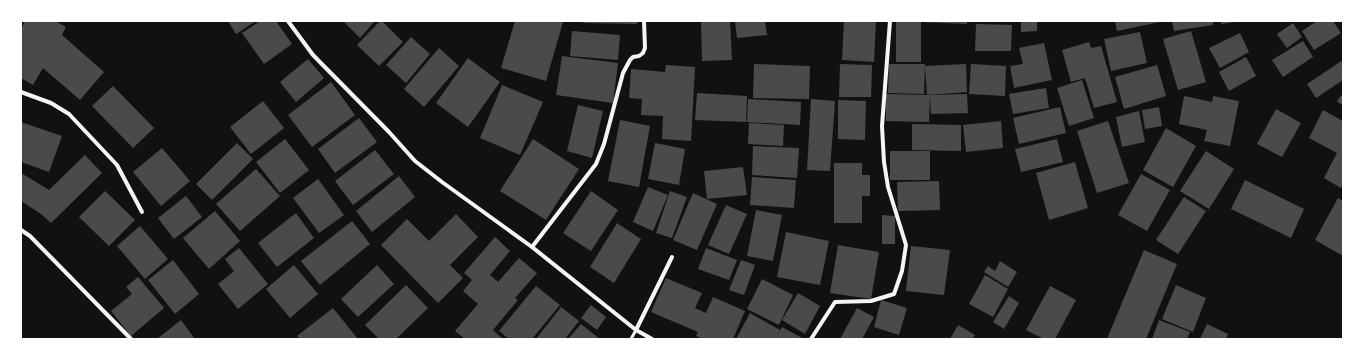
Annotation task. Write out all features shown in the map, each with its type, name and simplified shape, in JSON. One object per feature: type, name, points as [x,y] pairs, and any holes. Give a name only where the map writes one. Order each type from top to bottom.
[{"type":"street","points":[[289,21],[313,55],[389,132],[415,161],[532,247],[636,330],[652,339]]},
{"type":"street","points":[[532,247],[596,164],[604,144],[623,73],[630,60],[633,57],[640,56],[645,48],[644,21]]},
{"type":"street","points":[[811,339],[835,302],[871,301],[894,294],[902,271],[906,245],[888,186],[884,162],[882,126],[890,21]]},
{"type":"street","points":[[21,92],[51,103],[69,114],[86,130],[116,165],[142,212]]},
{"type":"street","points":[[21,230],[30,236],[131,339]]},
{"type":"street","points":[[636,330],[672,257]]},
{"type":"lane","points":[[631,339],[636,330]]},
{"type":"building","points":[[25,21],[55,21],[66,27],[62,35],[104,72],[80,100],[43,68],[33,85],[21,78],[21,29]]},
{"type":"building","points":[[228,21],[256,21],[236,34]]},
{"type":"building","points":[[260,21],[276,21],[292,44],[264,64],[242,33]]},
{"type":"building","points":[[343,21],[375,21],[360,38]]},
{"type":"building","points":[[380,21],[382,21],[403,42],[379,66],[357,45]]},
{"type":"building","points":[[515,21],[563,22],[546,81],[501,68]]},
{"type":"building","points":[[584,21],[637,21],[637,24],[583,23]]},
{"type":"building","points":[[701,21],[730,21],[732,60],[702,61]]},
{"type":"building","points":[[735,21],[765,21],[767,35],[737,38]]},
{"type":"building","points":[[844,21],[876,21],[874,62],[842,60]]},
{"type":"building","points":[[896,21],[921,21],[921,62],[896,62]]},
{"type":"building","points":[[967,21],[967,24],[922,22]]},
{"type":"building","points":[[1021,21],[1037,21],[1037,31],[1021,32]]},
{"type":"building","points":[[1115,21],[1160,21],[1160,22],[1117,31]]},
{"type":"building","points":[[1172,21],[1213,21],[1213,25],[1174,31]]},
{"type":"building","points":[[1221,21],[1235,21],[1235,22],[1221,24]]},
{"type":"building","points":[[1317,21],[1333,21],[1341,33],[1314,50],[1302,31]]},
{"type":"building","points":[[1293,23],[1302,37],[1287,48],[1277,34]]},
{"type":"building","points":[[976,24],[1012,25],[1011,51],[975,51]]},
{"type":"building","points":[[572,31],[620,35],[618,60],[570,56]]},
{"type":"building","points":[[1191,31],[1206,82],[1178,90],[1163,39]]},
{"type":"building","points":[[1140,32],[1147,63],[1111,71],[1104,39]]},
{"type":"building","points":[[1240,33],[1249,52],[1220,68],[1209,48]]},
{"type":"building","points":[[411,37],[430,54],[406,83],[386,65]]},
{"type":"building","points":[[1303,41],[1313,57],[1283,77],[1272,60]]},
{"type":"building","points":[[1089,42],[1091,48],[1101,46],[1117,102],[1094,108],[1085,78],[1071,82],[1062,50]]},
{"type":"building","points":[[1044,43],[1052,80],[1014,88],[1010,66],[1023,64],[1019,48]]},
{"type":"building","points":[[439,48],[459,66],[424,107],[404,89]]},
{"type":"building","points":[[562,56],[618,63],[613,103],[556,95]]},
{"type":"building","points":[[1246,57],[1256,76],[1229,91],[1219,72]]},
{"type":"building","points":[[468,58],[500,82],[468,127],[436,103]]},
{"type":"building","points":[[308,59],[324,78],[296,102],[280,82]]},
{"type":"building","points":[[1343,60],[1343,80],[1316,98],[1307,84]]},
{"type":"building","points":[[754,64],[810,66],[809,99],[753,98]]},
{"type":"building","points":[[840,64],[872,65],[871,97],[839,97]]},
{"type":"building","points":[[889,64],[925,64],[924,94],[888,93]]},
{"type":"building","points":[[966,64],[967,92],[927,95],[925,66]]},
{"type":"building","points":[[971,64],[1006,66],[1005,96],[969,94]]},
{"type":"building","points":[[666,65],[695,67],[691,141],[662,139],[663,116],[641,115],[642,99],[629,98],[631,69],[665,72]]},
{"type":"building","points":[[1157,65],[1166,96],[1124,109],[1115,77]]},
{"type":"building","points":[[1082,80],[1094,118],[1069,126],[1057,88]]},
{"type":"building","points":[[331,82],[355,115],[312,147],[288,115]]},
{"type":"building","points":[[502,85],[543,102],[520,155],[480,138]]},
{"type":"building","points":[[113,86],[154,128],[133,148],[92,106]]},
{"type":"building","points":[[1046,88],[1049,108],[1013,114],[1009,94]]},
{"type":"building","points":[[697,93],[747,96],[746,122],[695,120]]},
{"type":"building","points":[[1343,93],[1343,106],[1337,101]]},
{"type":"building","points":[[886,94],[930,95],[929,122],[886,121]]},
{"type":"building","points":[[967,94],[968,113],[931,114],[930,95]]},
{"type":"building","points":[[1184,96],[1212,102],[1213,96],[1239,101],[1230,146],[1204,141],[1207,130],[1179,124]]},
{"type":"building","points":[[748,99],[801,102],[800,125],[747,122]]},
{"type":"building","points":[[811,99],[835,101],[830,171],[807,170]]},
{"type":"building","points":[[838,100],[866,101],[865,140],[838,139]]},
{"type":"building","points":[[263,101],[284,128],[251,154],[230,127]]},
{"type":"building","points":[[578,105],[603,111],[592,158],[567,151]]},
{"type":"building","points":[[1060,107],[1066,133],[1019,144],[1013,118]]},
{"type":"building","points":[[1159,107],[1162,126],[1145,129],[1142,110]]},
{"type":"building","points":[[1276,109],[1301,123],[1282,157],[1257,144]]},
{"type":"building","points":[[1323,110],[1343,121],[1343,184],[1341,188],[1324,178],[1337,153],[1309,138]]},
{"type":"building","points":[[1139,111],[1145,142],[1122,147],[1116,117]]},
{"type":"building","points":[[359,118],[377,142],[335,173],[318,149]]},
{"type":"building","points":[[620,120],[650,126],[639,187],[608,181]]},
{"type":"building","points":[[1001,121],[1003,148],[966,152],[963,125]]},
{"type":"building","points":[[1108,121],[1129,183],[1097,193],[1077,131]]},
{"type":"building","points":[[21,122],[62,136],[49,172],[21,162]]},
{"type":"building","points":[[749,123],[784,125],[783,146],[748,144]]},
{"type":"building","points":[[912,124],[961,125],[961,151],[912,150]]},
{"type":"building","points":[[1166,128],[1196,146],[1173,187],[1143,170]]},
{"type":"building","points":[[285,139],[309,170],[280,193],[256,162]]},
{"type":"building","points":[[533,139],[579,169],[546,220],[500,191]]},
{"type":"building","points":[[1057,139],[1063,162],[1021,172],[1015,149]]},
{"type":"building","points":[[237,143],[253,159],[212,200],[196,184]]},
{"type":"building","points":[[655,143],[685,149],[679,185],[648,179]]},
{"type":"building","points":[[753,146],[799,148],[797,178],[752,175]]},
{"type":"building","points":[[162,148],[190,181],[161,206],[133,172]]},
{"type":"building","points":[[375,150],[394,174],[353,205],[335,181]]},
{"type":"building","points":[[890,151],[930,151],[930,180],[890,180]]},
{"type":"building","points":[[1206,151],[1234,169],[1209,209],[1180,191]]},
{"type":"building","points":[[85,155],[102,173],[51,223],[41,214],[21,201],[21,173],[49,190]]},
{"type":"building","points":[[1075,162],[1088,208],[1049,220],[1036,173]]},
{"type":"building","points":[[834,163],[862,163],[862,175],[870,175],[870,196],[862,196],[862,223],[834,223]]},
{"type":"building","points":[[743,167],[747,195],[707,199],[704,171]]},
{"type":"building","points":[[256,169],[280,196],[240,231],[216,204]]},
{"type":"building","points":[[1141,174],[1170,190],[1147,231],[1118,215]]},
{"type":"building","points":[[399,176],[415,197],[372,232],[356,211]]},
{"type":"building","points":[[752,177],[796,180],[794,208],[750,205]]},
{"type":"building","points":[[318,179],[344,215],[319,233],[293,198]]},
{"type":"building","points":[[1245,180],[1304,209],[1291,238],[1231,209]]},
{"type":"building","points":[[939,181],[940,210],[898,211],[897,182]]},
{"type":"building","points":[[648,187],[668,195],[653,231],[633,222]]},
{"type":"building","points":[[105,191],[135,220],[109,246],[79,217]]},
{"type":"building","points":[[591,191],[618,210],[591,251],[563,233]]},
{"type":"building","points":[[670,191],[687,197],[672,238],[656,233]]},
{"type":"building","points":[[693,193],[717,204],[697,250],[673,240]]},
{"type":"building","points":[[186,196],[202,217],[174,239],[158,218]]},
{"type":"building","points":[[1184,197],[1206,211],[1178,254],[1156,240]]},
{"type":"building","points":[[1338,198],[1343,201],[1343,256],[1315,240]]},
{"type":"building","points":[[726,205],[747,214],[729,254],[708,245]]},
{"type":"building","points":[[756,210],[782,215],[773,261],[747,256]]},
{"type":"building","points":[[215,211],[240,241],[209,269],[183,238]]},
{"type":"building","points":[[296,213],[314,238],[277,267],[258,243]]},
{"type":"building","points":[[456,214],[478,237],[450,265],[463,278],[438,303],[381,245],[407,219],[429,241]]},
{"type":"building","points":[[882,215],[895,216],[895,244],[882,244]]},
{"type":"building","points":[[352,221],[370,244],[320,285],[301,261]]},
{"type":"building","points":[[617,223],[641,239],[614,283],[590,267]]},
{"type":"building","points":[[140,226],[168,259],[145,279],[117,246]]},
{"type":"building","points":[[786,232],[829,241],[820,285],[777,277]]},
{"type":"building","points":[[495,237],[510,251],[490,275],[498,282],[519,258],[537,273],[515,298],[518,300],[493,330],[503,339],[465,339],[455,331],[478,304],[463,291],[472,280],[464,273]]},
{"type":"building","points":[[838,245],[879,252],[871,299],[830,293]]},
{"type":"building","points":[[911,246],[950,250],[944,295],[906,291]]},
{"type":"building","points":[[239,248],[268,284],[238,309],[218,284],[234,271],[225,259]]},
{"type":"building","points":[[706,248],[737,260],[729,280],[698,269]]},
{"type":"building","points":[[1144,250],[1177,264],[1146,339],[1107,339]]},
{"type":"building","points":[[173,260],[199,294],[175,314],[148,280]]},
{"type":"building","points":[[741,260],[755,265],[744,295],[729,290]]},
{"type":"building","points":[[1000,261],[1017,272],[1008,287],[984,272],[988,266],[995,271]]},
{"type":"building","points":[[294,265],[318,294],[290,318],[266,289]]},
{"type":"building","points":[[377,265],[394,284],[358,317],[341,299]]},
{"type":"building","points":[[985,275],[1008,289],[993,317],[969,304]]},
{"type":"building","points":[[138,277],[164,308],[131,336],[111,311],[132,294],[126,287]]},
{"type":"building","points":[[666,278],[702,293],[695,308],[706,313],[713,297],[745,311],[733,339],[702,339],[696,336],[698,332],[651,312]]},
{"type":"building","points":[[762,279],[793,295],[779,325],[747,309]]},
{"type":"building","points":[[406,285],[428,308],[396,339],[379,339],[365,325]]},
{"type":"building","points":[[1176,285],[1206,298],[1193,332],[1162,319]]},
{"type":"building","points":[[536,286],[560,305],[532,339],[509,339],[499,331]]},
{"type":"building","points":[[1050,286],[1076,300],[1055,339],[1044,339],[1026,330]]},
{"type":"building","points":[[798,293],[820,306],[805,334],[782,320]]},
{"type":"building","points":[[1009,296],[1019,303],[1004,329],[993,322]]},
{"type":"building","points":[[881,300],[907,308],[899,335],[874,327]]},
{"type":"building","points":[[591,305],[606,317],[597,330],[581,318]]},
{"type":"building","points":[[561,307],[579,321],[565,339],[536,339]]},
{"type":"building","points":[[333,308],[358,339],[300,339],[297,336]]},
{"type":"building","points":[[857,308],[874,317],[862,339],[840,339]]},
{"type":"building","points":[[750,313],[780,330],[776,338],[782,327],[804,339],[736,339]]},
{"type":"building","points":[[181,320],[195,339],[157,339]]},
{"type":"building","points":[[1159,320],[1190,332],[1187,339],[1152,339]]},
{"type":"building","points":[[581,324],[600,339],[568,339]]},
{"type":"building","points":[[1207,324],[1228,334],[1226,339],[1200,339]]},
{"type":"building","points":[[958,325],[975,335],[972,339],[950,339]]}]
